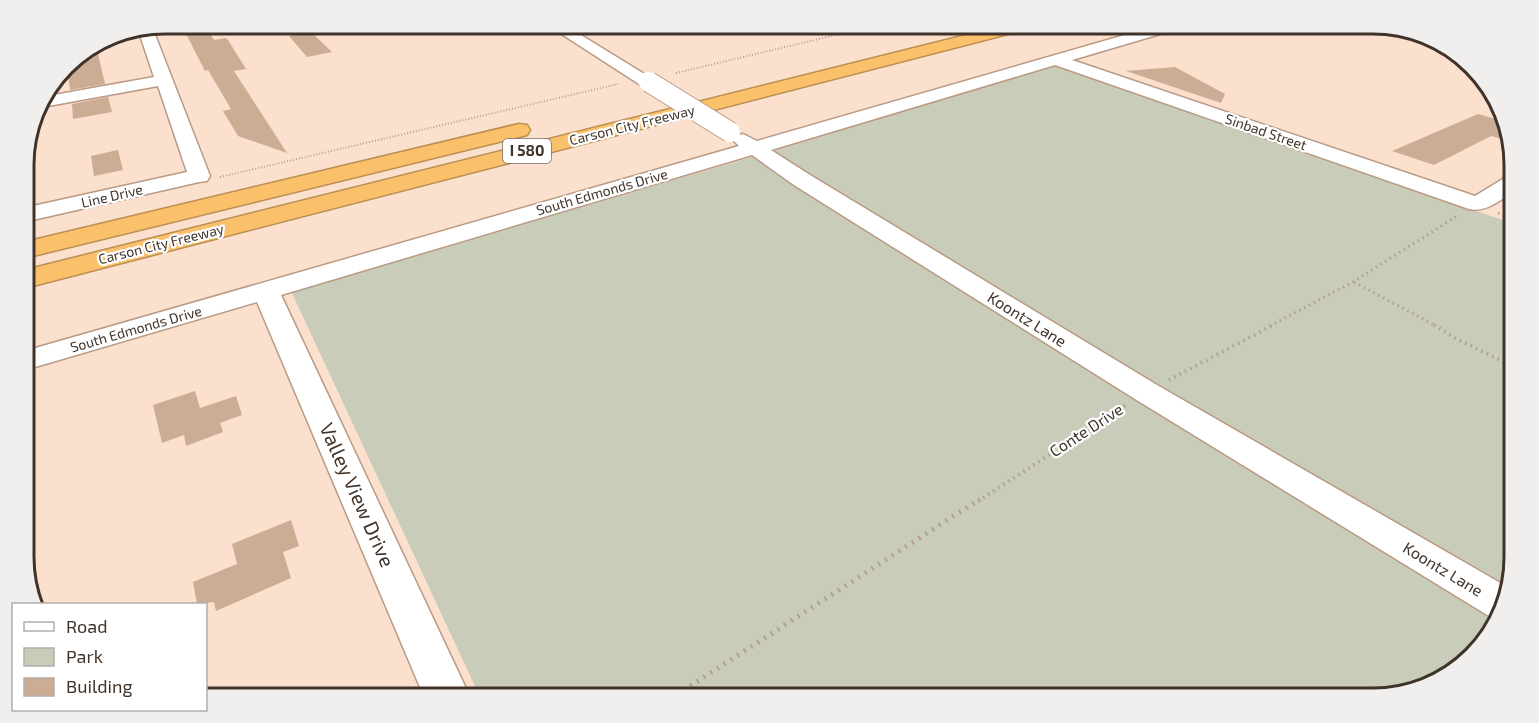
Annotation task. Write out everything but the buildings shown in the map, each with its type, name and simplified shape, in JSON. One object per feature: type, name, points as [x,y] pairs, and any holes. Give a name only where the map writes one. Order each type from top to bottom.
[{"type":"highway","name":"Carson City Freeway","points":[[637,102],[915,34]]},
{"type":"highway","name":"Carson City Freeway","points":[[35,277],[988,34]]},
{"type":"highway","name":"Carson City Freeway","points":[[35,248],[544,124]]},
{"type":"street","name":"South Edmonds Drive","points":[[34,358],[266,291],[742,140],[1055,60],[1144,34]]},
{"type":"street","name":"Koontz Lane","points":[[571,35],[1146,392],[1497,601]]},
{"type":"street","points":[[147,36],[206,177]]},
{"type":"street","name":"Sinbad Street","points":[[1055,60],[1484,200],[1504,203]]},
{"type":"street","points":[[52,101],[164,80]]},
{"type":"street","name":"Line Drive","points":[[35,213],[206,177]]},
{"type":"street","points":[[1484,200],[1504,188]]},
{"type":"street","name":"Valley View Drive","points":[[266,291],[443,688]]},
{"type":"path","points":[[206,177],[689,70],[838,34]]},
{"type":"path","name":"Conte Drive","points":[[690,688],[1146,392],[1353,282],[1484,200]]},
{"type":"path","points":[[1353,282],[1504,362]]},
{"type":"green space","points":[[1054,65],[1504,221],[1504,558],[1498,600],[1487,623],[1466,650],[1439,671],[1416,682],[1382,688],[476,688],[291,291],[777,150]]}]
